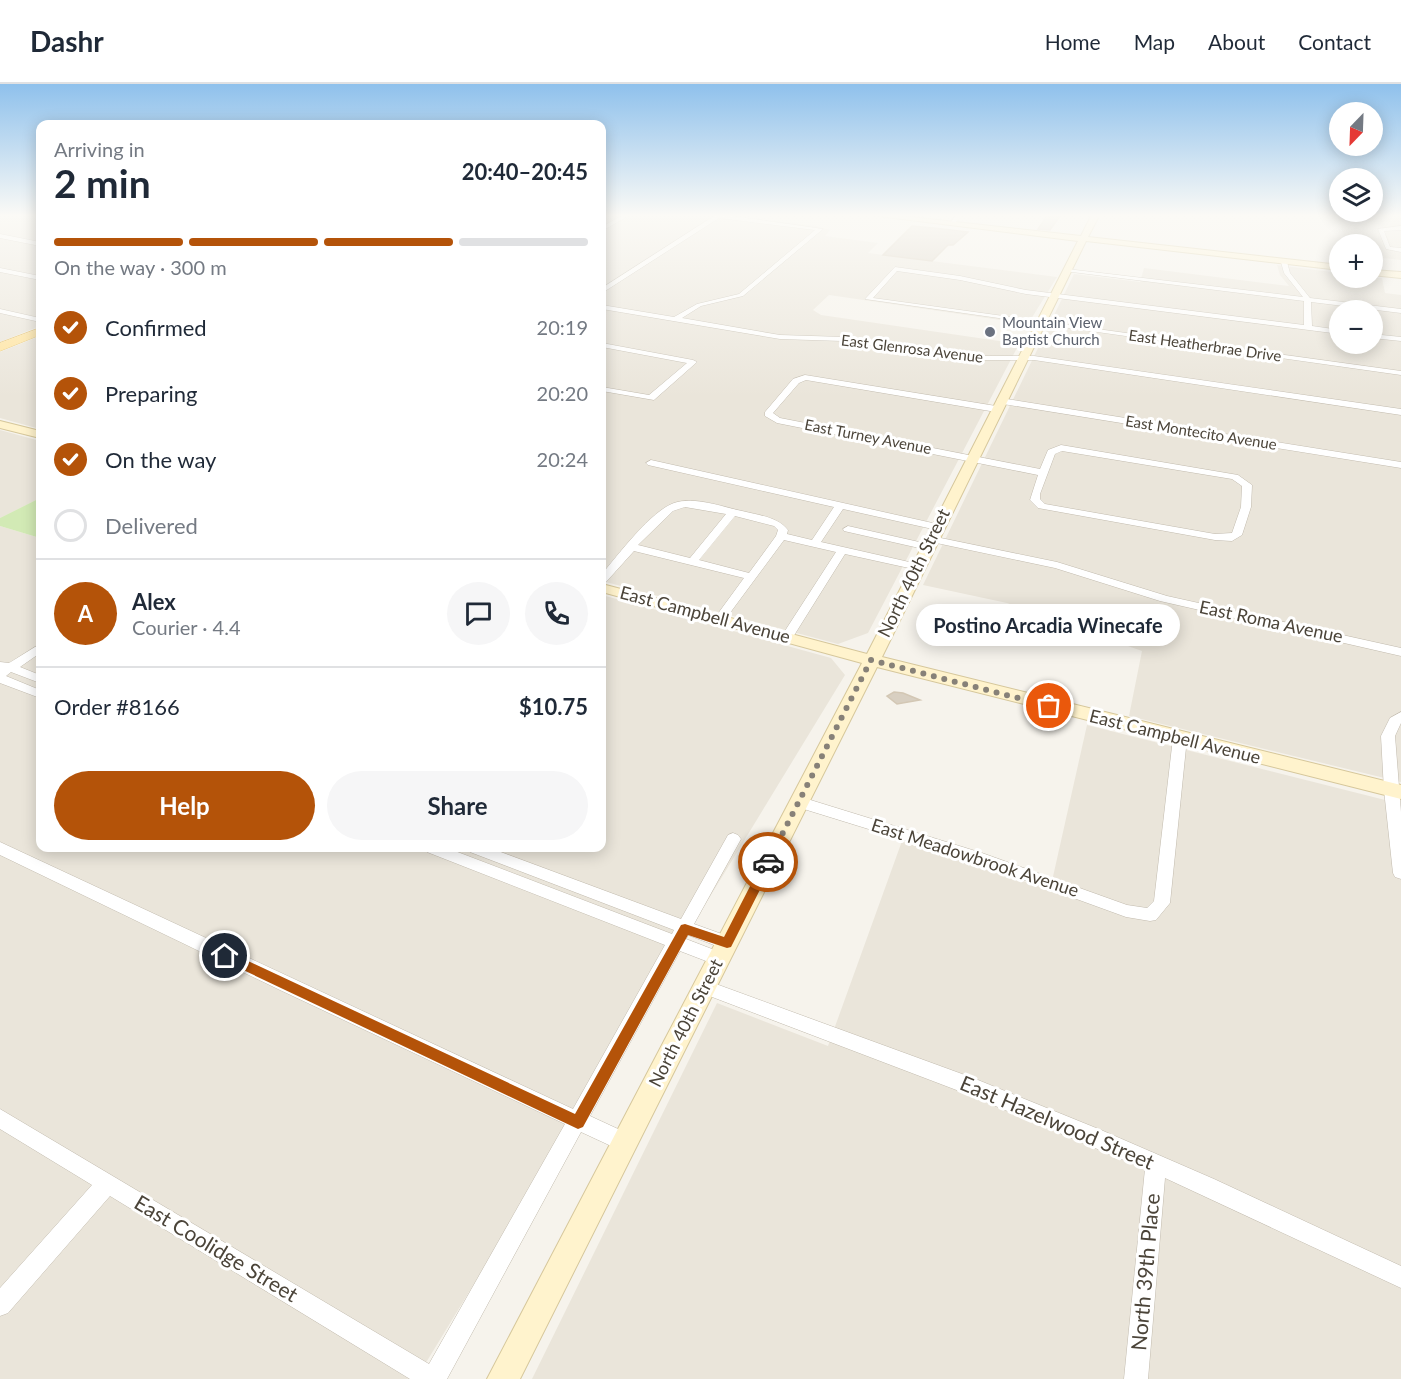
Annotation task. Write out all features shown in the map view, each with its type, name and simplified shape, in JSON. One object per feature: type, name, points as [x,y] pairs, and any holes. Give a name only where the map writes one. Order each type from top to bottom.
[{"type":"main road","name":"North 40th Street","points":[[503,1379],[871,660],[930,543],[967,462],[1064,276]]},
{"type":"main road","points":[[0,347],[36,333]]},
{"type":"main road","points":[[0,424],[36,434]]},
{"type":"main road","name":"East Campbell Avenue","points":[[606,589],[871,660],[1396,791]]},
{"type":"street","points":[[606,288],[625,276]]},
{"type":"street","points":[[676,319],[699,305],[741,295],[763,276]]},
{"type":"street","name":"East Heatherbrae Drive","points":[[888,276],[867,299],[1401,373]]},
{"type":"street","name":"East Heatherbrae Drive","points":[[944,276],[980,282]]},
{"type":"street","points":[[1112,276],[1401,311]]},
{"type":"street","points":[[1289,276],[1308,300],[1308,328]]},
{"type":"street","points":[[973,285],[980,282],[1015,290],[1329,331]]},
{"type":"street","name":"East Glenrosa Avenue","points":[[606,308],[780,337],[843,339],[961,358],[990,360],[1021,357],[1401,412]]},
{"type":"street","points":[[0,311],[36,319]]},
{"type":"street","points":[[1383,337],[1401,339]]},
{"type":"street","points":[[606,346],[693,362],[651,398],[606,390]]},
{"type":"street","name":"East Montecito Avenue","points":[[768,414],[796,381],[805,377],[1401,465]]},
{"type":"street","name":"East Turney Avenue","points":[[768,414],[777,420],[1041,477]]},
{"type":"street","points":[[1066,448],[1235,477],[1247,485],[1246,507],[1237,535],[1232,538],[1215,537],[1046,507],[1035,500],[1041,477],[1051,452],[1066,448]]},
{"type":"street","points":[[651,463],[937,526]]},
{"type":"street","points":[[606,576],[659,518],[675,505],[683,504],[732,513],[778,525],[783,530],[781,536],[720,620]]},
{"type":"street","points":[[814,544],[840,506]]},
{"type":"street","points":[[692,562],[732,513]]},
{"type":"street","name":"East Roma Avenue","points":[[848,529],[1057,565],[1164,599],[1353,639],[1401,652]]},
{"type":"street","points":[[781,536],[918,567]]},
{"type":"street","points":[[632,547],[753,577]]},
{"type":"street","points":[[786,637],[842,550]]},
{"type":"street","points":[[2,671],[36,650]]},
{"type":"street","points":[[2,671],[36,678]]},
{"type":"street","points":[[2,671],[36,692]]},
{"type":"street","points":[[1401,716],[1395,721],[1388,736],[1396,791],[1401,873]]},
{"type":"street","name":"East Meadowbrook Avenue","points":[[799,802],[995,862],[1126,911],[1150,915],[1162,903],[1180,738]]},
{"type":"street","points":[[433,1379],[578,1122],[733,839]]},
{"type":"street","points":[[0,848],[624,1142]]},
{"type":"street","points":[[442,852],[509,879],[723,951]]},
{"type":"street","points":[[486,852],[681,936]]},
{"type":"street","points":[[509,879],[520,865]]},
{"type":"street","name":"East Hazelwood Street","points":[[705,987],[973,1087],[1207,1186],[1401,1277]]},
{"type":"street","name":"East Coolidge Street","points":[[0,1118],[433,1379]]},
{"type":"street","name":"North 39th Place","points":[[1136,1379],[1156,1165]]},
{"type":"street","points":[[0,1305],[107,1184]]},
{"type":"shaded area","points":[[0,276],[36,276],[36,328],[0,342]]},
{"type":"shaded area","points":[[606,276],[1057,277],[1028,324],[829,295],[813,310],[821,315],[1019,344],[868,633],[838,644],[606,582]]},
{"type":"shaded area","points":[[1073,276],[1140,282],[1142,276],[1212,276],[1289,286],[1281,276],[1329,276],[1329,288],[1383,288],[1383,283],[1385,293],[1401,295],[1401,782],[1129,716],[1142,651],[1007,603],[923,585]]},
{"type":"shaded area","points":[[36,338],[36,428],[0,418],[0,352]]},
{"type":"shaded area","points":[[0,430],[36,440],[36,500],[0,518]]},
{"type":"shaded area","points":[[0,526],[36,537],[36,852],[606,852],[606,596],[831,658],[845,675],[416,1379],[0,1379]]},
{"type":"shaded area","points":[[1087,725],[1401,804],[1401,1379],[532,1379],[717,1003],[828,1046],[902,841],[1050,890]]},
{"type":"green space","points":[[36,500],[36,537],[0,526],[0,518]]},
{"type":"building","points":[[894,692],[920,700],[897,704],[887,696]]},
{"type":"way so far","points":[[768,862],[871,660],[1049,706]]},
{"type":"place","name":"Mountain View Baptist Church","points":[[990,332]]},
{"type":"place","name":"Postino Arcadia Winecafe","points":[[1049,706]]},
{"type":"route","points":[[225,956],[578,1122],[685,929],[727,943],[768,862]]}]
